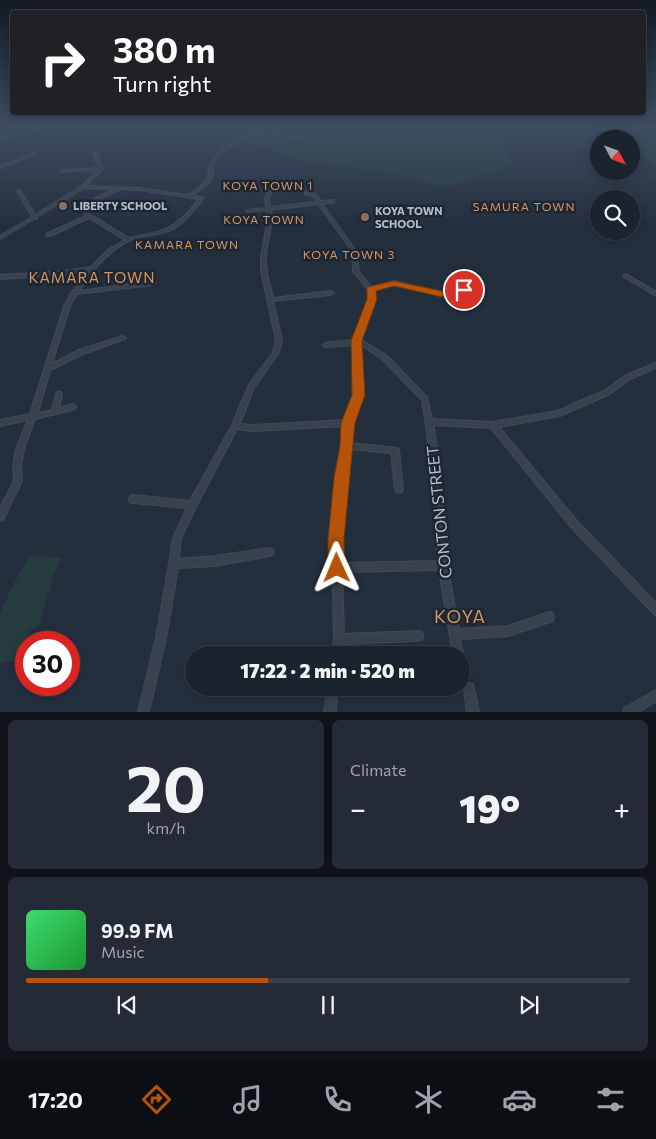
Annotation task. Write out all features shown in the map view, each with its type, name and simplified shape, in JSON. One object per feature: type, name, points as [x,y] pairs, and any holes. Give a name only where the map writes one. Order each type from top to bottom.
[{"type":"street","points":[[0,168],[24,158]]},
{"type":"street","points":[[97,158],[101,169]]},
{"type":"street","points":[[188,196],[208,182],[212,172],[210,166],[216,158]]},
{"type":"street","points":[[62,171],[101,169]]},
{"type":"street","points":[[0,238],[84,187],[101,169]]},
{"type":"street","points":[[0,517],[18,481],[17,466],[20,449],[34,416],[67,306],[74,293],[92,268],[118,245],[174,227],[202,198],[138,189],[84,187]]},
{"type":"street","points":[[119,188],[87,206],[84,210],[89,216],[129,240]]},
{"type":"street","points":[[143,712],[161,638],[177,538],[192,505],[235,426],[252,388],[276,352],[278,340],[263,257],[269,208],[267,199],[270,189]]},
{"type":"street","points":[[19,191],[35,218]]},
{"type":"street","points":[[306,193],[314,195],[354,251],[356,271],[370,289],[372,299],[357,341],[359,395],[348,423],[347,446],[341,478],[337,522],[338,646]]},
{"type":"street","points":[[248,211],[333,201]]},
{"type":"street","points":[[48,235],[89,216]]},
{"type":"street","points":[[0,277],[64,273],[92,268]]},
{"type":"street","points":[[626,276],[656,294]]},
{"type":"street","points":[[74,293],[153,284]]},
{"type":"street","points":[[370,289],[394,284],[442,294],[464,290]]},
{"type":"street","points":[[270,300],[331,292]]},
{"type":"street","points":[[47,369],[81,352],[123,338]]},
{"type":"street","points":[[325,345],[357,341]]},
{"type":"street","name":"CONTON STREET","points":[[357,341],[362,342],[384,358],[426,399],[435,459],[433,473],[440,512],[440,548],[456,646]]},
{"type":"street","points":[[429,422],[493,425],[558,414],[606,393],[628,377],[656,365]]},
{"type":"street","points":[[55,412],[59,394]]},
{"type":"street","points":[[0,423],[73,407]]},
{"type":"street","points":[[235,426],[252,428],[348,423]]},
{"type":"street","points":[[493,425],[574,524],[656,610]]},
{"type":"street","points":[[347,446],[395,450],[400,489]]},
{"type":"street","points":[[133,499],[192,505]]},
{"type":"street","points":[[174,564],[216,561],[270,552]]},
{"type":"street","points":[[337,568],[443,565]]},
{"type":"street","points":[[454,634],[508,631],[549,617]]},
{"type":"street","points":[[338,639],[418,636]]},
{"type":"street","points":[[470,693],[474,712]]},
{"type":"street","points":[[628,712],[656,695]]},
{"type":"street","points":[[330,712],[332,696]]},
{"type":"green space","points":[[294,158],[510,158],[513,165],[447,187],[385,172],[302,161]]},
{"type":"green space","points":[[648,158],[656,158],[656,163]]},
{"type":"green space","points":[[30,555],[62,558],[53,577],[39,626],[31,631],[15,631],[15,661],[0,663],[0,613]]},
{"type":"place","name":"LIBERTY SCHOOL","points":[[63,206]]},
{"type":"place","name":"KOYA TOWN SCHOOL","points":[[365,217]]},
{"type":"district","name":"KOYA TOWN 1","points":[[268,186]]},
{"type":"district","name":"SAMURA TOWN","points":[[524,207]]},
{"type":"district","name":"KOYA TOWN","points":[[264,220]]},
{"type":"district","name":"KAMARA TOWN","points":[[187,245]]},
{"type":"district","name":"KOYA TOWN 3","points":[[349,255]]},
{"type":"district","name":"KAMARA TOWN","points":[[92,278]]},
{"type":"district","name":"KOYA","points":[[460,617]]},
{"type":"route","points":[[337,568],[336,539],[341,478],[347,446],[348,423],[359,395],[357,341],[372,299],[370,289],[394,284],[421,288],[442,294],[464,290]]}]
